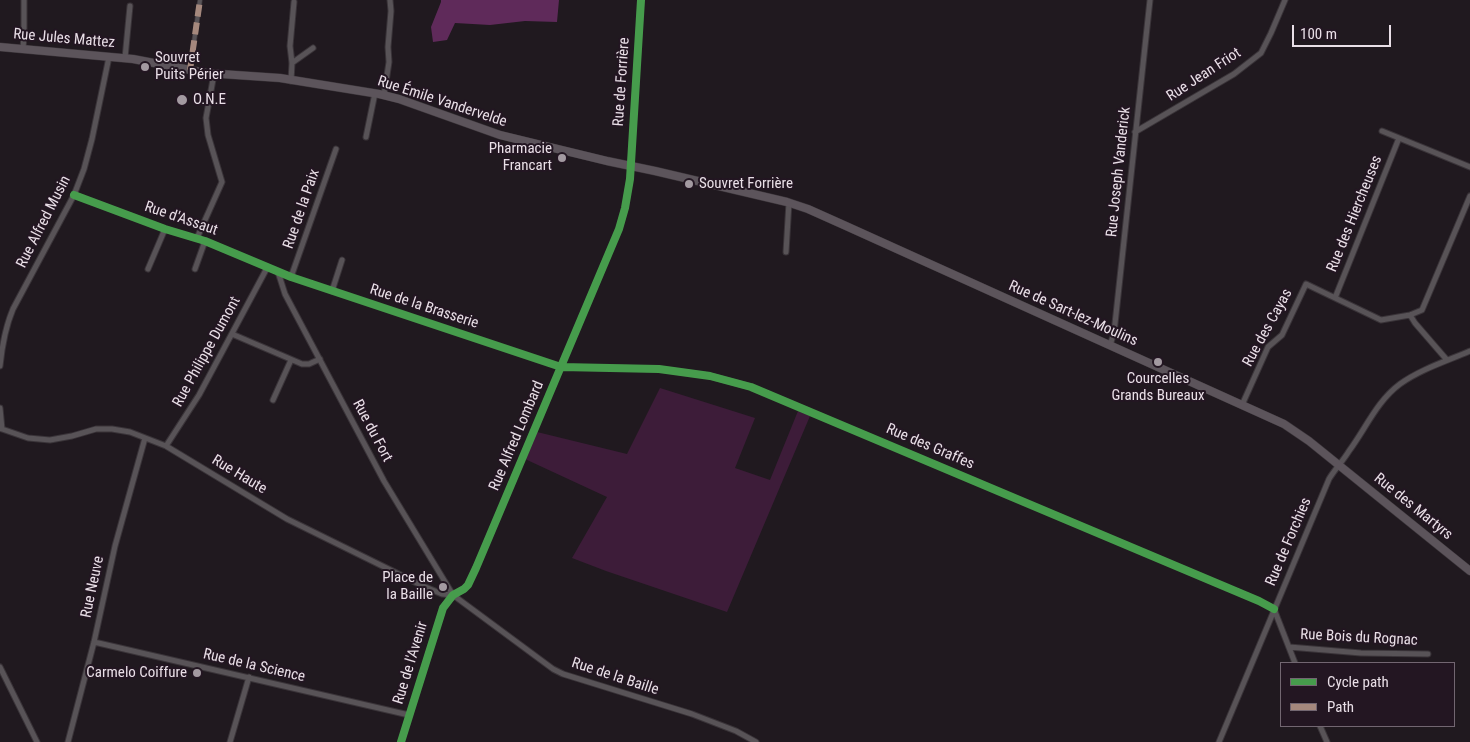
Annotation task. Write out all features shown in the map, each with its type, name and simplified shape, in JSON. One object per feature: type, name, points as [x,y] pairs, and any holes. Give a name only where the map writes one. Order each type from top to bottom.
[{"type":"main road","name":"Rue Jules Mattez","points":[[0,47],[125,58]]},
{"type":"main road","name":"Rue Émile Vandervelde","points":[[125,58],[214,74],[267,77],[375,93],[497,134],[631,167]]},
{"type":"main road","name":"Rue de Sart-lez-Moulins","points":[[631,167],[789,202],[823,215],[1284,424],[1309,441],[1338,465]]},
{"type":"main road","name":"Rue des Martyrs","points":[[1338,465],[1470,571]]},
{"type":"street","points":[[23,49],[24,0]]},
{"type":"street","points":[[190,70],[200,0]]},
{"type":"street","points":[[384,95],[390,62],[388,47],[390,0]]},
{"type":"street","name":"Rue de Forrière","points":[[631,167],[641,0]]},
{"type":"street","name":"Rue Joseph Vanderick","points":[[1110,345],[1114,333],[1150,0]]},
{"type":"street","name":"Rue Jean Friot","points":[[1135,132],[1234,74],[1261,53],[1285,0]]},
{"type":"street","points":[[291,81],[292,63],[290,46],[294,2]]},
{"type":"street","points":[[125,58],[130,6]]},
{"type":"street","points":[[292,63],[313,48]]},
{"type":"street","name":"Rue Alfred Musin","points":[[0,366],[6,326],[13,309],[74,195],[84,169],[109,56]]},
{"type":"street","points":[[197,238],[222,182],[208,135],[206,118],[214,74]]},
{"type":"street","points":[[366,137],[375,93]]},
{"type":"street","points":[[1382,131],[1470,167]]},
{"type":"street","name":"Rue des Hiercheuses","points":[[1335,298],[1399,138]]},
{"type":"street","name":"Rue de la Paix","points":[[291,277],[336,149]]},
{"type":"street","name":"Rue Alfred Lombard","points":[[453,595],[468,585],[561,367],[618,229],[625,208],[631,167]]},
{"type":"street","name":"Rue d'Assaut","points":[[74,195],[165,229],[205,241],[278,272]]},
{"type":"street","points":[[1447,360],[1410,315],[1422,310],[1470,196]]},
{"type":"street","points":[[786,252],[789,202]]},
{"type":"street","points":[[148,269],[165,229]]},
{"type":"street","points":[[195,269],[205,241]]},
{"type":"street","points":[[332,290],[342,260]]},
{"type":"street","name":"Rue Philippe Dumont","points":[[166,446],[199,395],[267,268]]},
{"type":"street","name":"Rue de la Brasserie","points":[[278,272],[561,367]]},
{"type":"street","name":"Rue du Fort","points":[[278,272],[285,294],[384,481],[453,595]]},
{"type":"street","name":"Rue des Cayas","points":[[1242,405],[1268,347],[1282,335],[1306,284],[1381,320],[1410,315]]},
{"type":"street","points":[[232,334],[302,364],[309,364],[320,359]]},
{"type":"street","name":"Rue de Forchies","points":[[1219,742],[1329,479],[1388,394],[1413,376],[1470,351]]},
{"type":"street","points":[[274,400],[291,360]]},
{"type":"street","name":"Rue des Graffes","points":[[561,367],[659,369],[710,376],[751,387],[1259,601],[1274,609]]},
{"type":"street","points":[[0,408],[1,430]]},
{"type":"street","name":"Rue Haute","points":[[1,430],[28,438],[50,440],[96,430],[112,429],[130,432],[166,446],[287,518],[423,586],[442,594],[453,595]]},
{"type":"street","name":"Rue Neuve","points":[[68,742],[94,642],[114,546],[145,438]]},
{"type":"street","name":"Rue de l'Avenir","points":[[401,742],[443,608],[453,595]]},
{"type":"street","name":"Rue de la Baille","points":[[453,595],[553,669],[563,674],[692,714],[736,731],[756,742]]},
{"type":"street","points":[[1274,609],[1296,662]]},
{"type":"street","name":"Rue de la Science","points":[[94,642],[409,715]]},
{"type":"street","name":"Rue Bois du Rognac","points":[[1289,647],[1360,653],[1428,654]]},
{"type":"street","points":[[0,667],[37,742]]},
{"type":"street","points":[[230,742],[249,677]]},
{"type":"street","points":[[1320,727],[1327,742]]},
{"type":"shaded area","points":[[441,0],[559,0],[557,22],[525,21],[490,25],[455,23],[447,40],[433,42],[431,27]]},
{"type":"shaded area","points":[[660,388],[755,418],[735,468],[770,480],[798,411],[810,416],[727,612],[572,558],[607,497],[525,459],[537,432],[627,454]]},
{"type":"marked path","points":[[190,70],[200,0]]},
{"type":"cycle path","points":[[401,742],[443,608],[453,595],[468,585],[476,568],[619,229],[630,179],[641,0]]},
{"type":"cycle path","points":[[74,195],[165,229],[205,241],[291,277],[561,367],[659,369],[710,376],[751,387],[1259,601],[1274,609]]},
{"type":"place","name":"Souvret Puits Périer","points":[[145,67]]},
{"type":"place","name":"O.N.E","points":[[182,100]]},
{"type":"place","name":"Pharmacie Francart","points":[[562,158]]},
{"type":"place","name":"Souvret Forrière","points":[[689,184]]},
{"type":"place","name":"Courcelles Grands Bureaux","points":[[1158,362]]},
{"type":"place","name":"Place de la Baille","points":[[443,587]]},
{"type":"place","name":"Carmelo Coiffure","points":[[197,673]]}]
